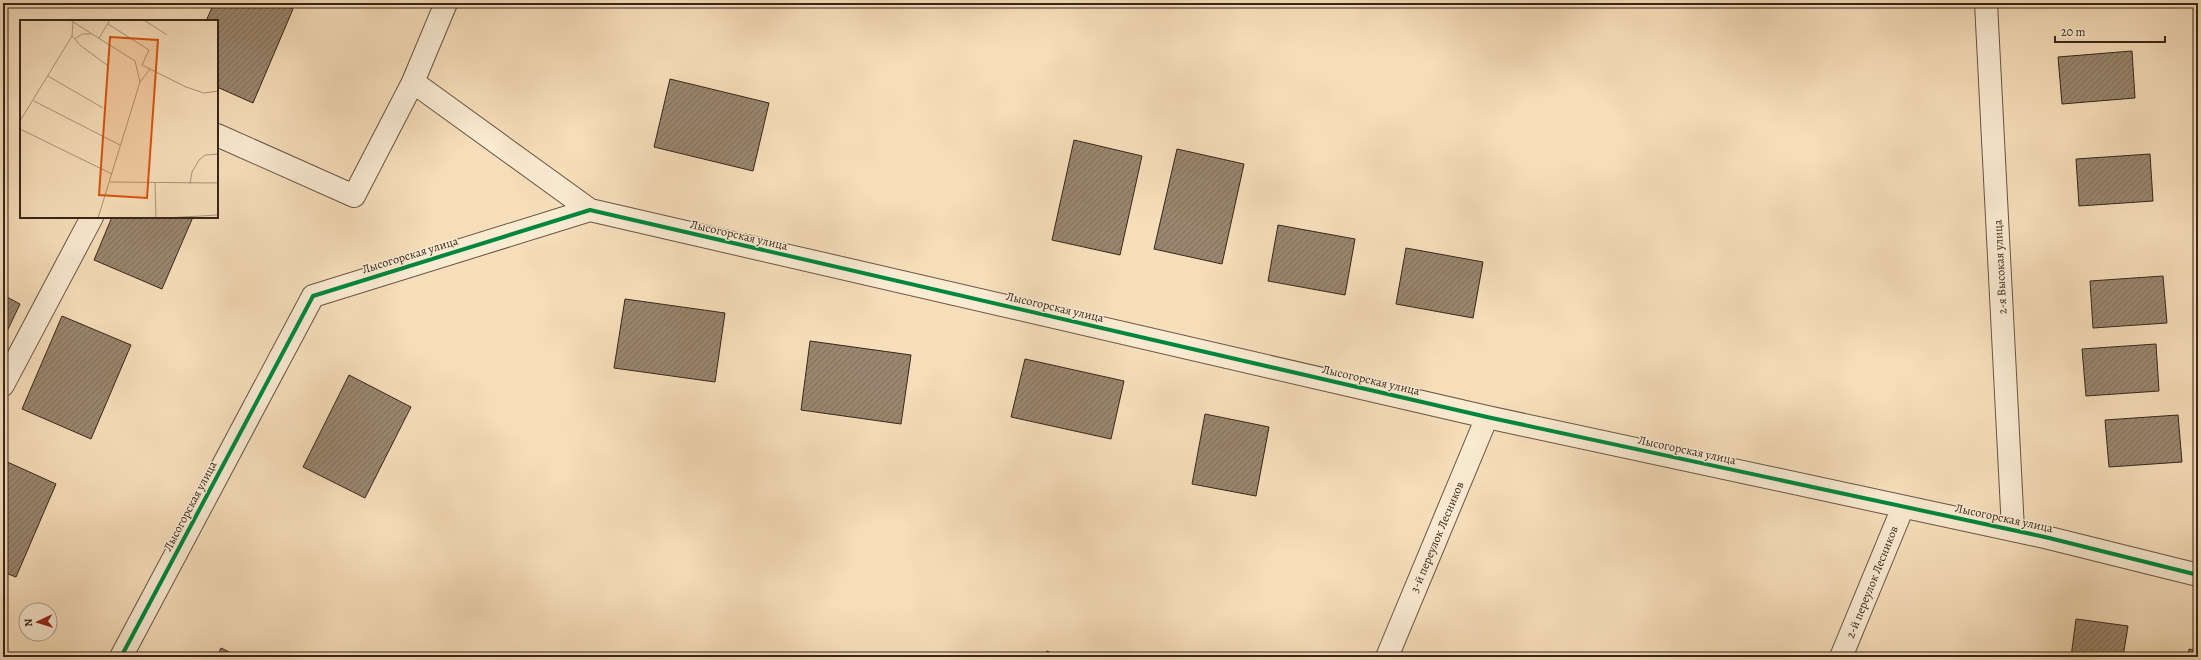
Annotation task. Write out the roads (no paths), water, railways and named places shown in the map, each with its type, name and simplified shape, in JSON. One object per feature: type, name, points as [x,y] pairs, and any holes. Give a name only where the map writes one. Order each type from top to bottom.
[{"type":"street","points":[[218,135],[354,196],[413,82],[446,3]]},
{"type":"street","name":"2-я Высокая улица","points":[[1986,3],[2013,530]]},
{"type":"street","points":[[413,82],[590,210]]},
{"type":"street","name":"Лысогорская улица","points":[[121,657],[313,296],[590,210],[1487,417],[2013,530],[2198,575]]},
{"type":"street","points":[[3,385],[91,218]]},
{"type":"street","name":"3-й переулок Лесников","points":[[1387,657],[1487,417]]},
{"type":"street","name":"2-й переулок Лесников","points":[[1841,657],[1903,507]]}]
